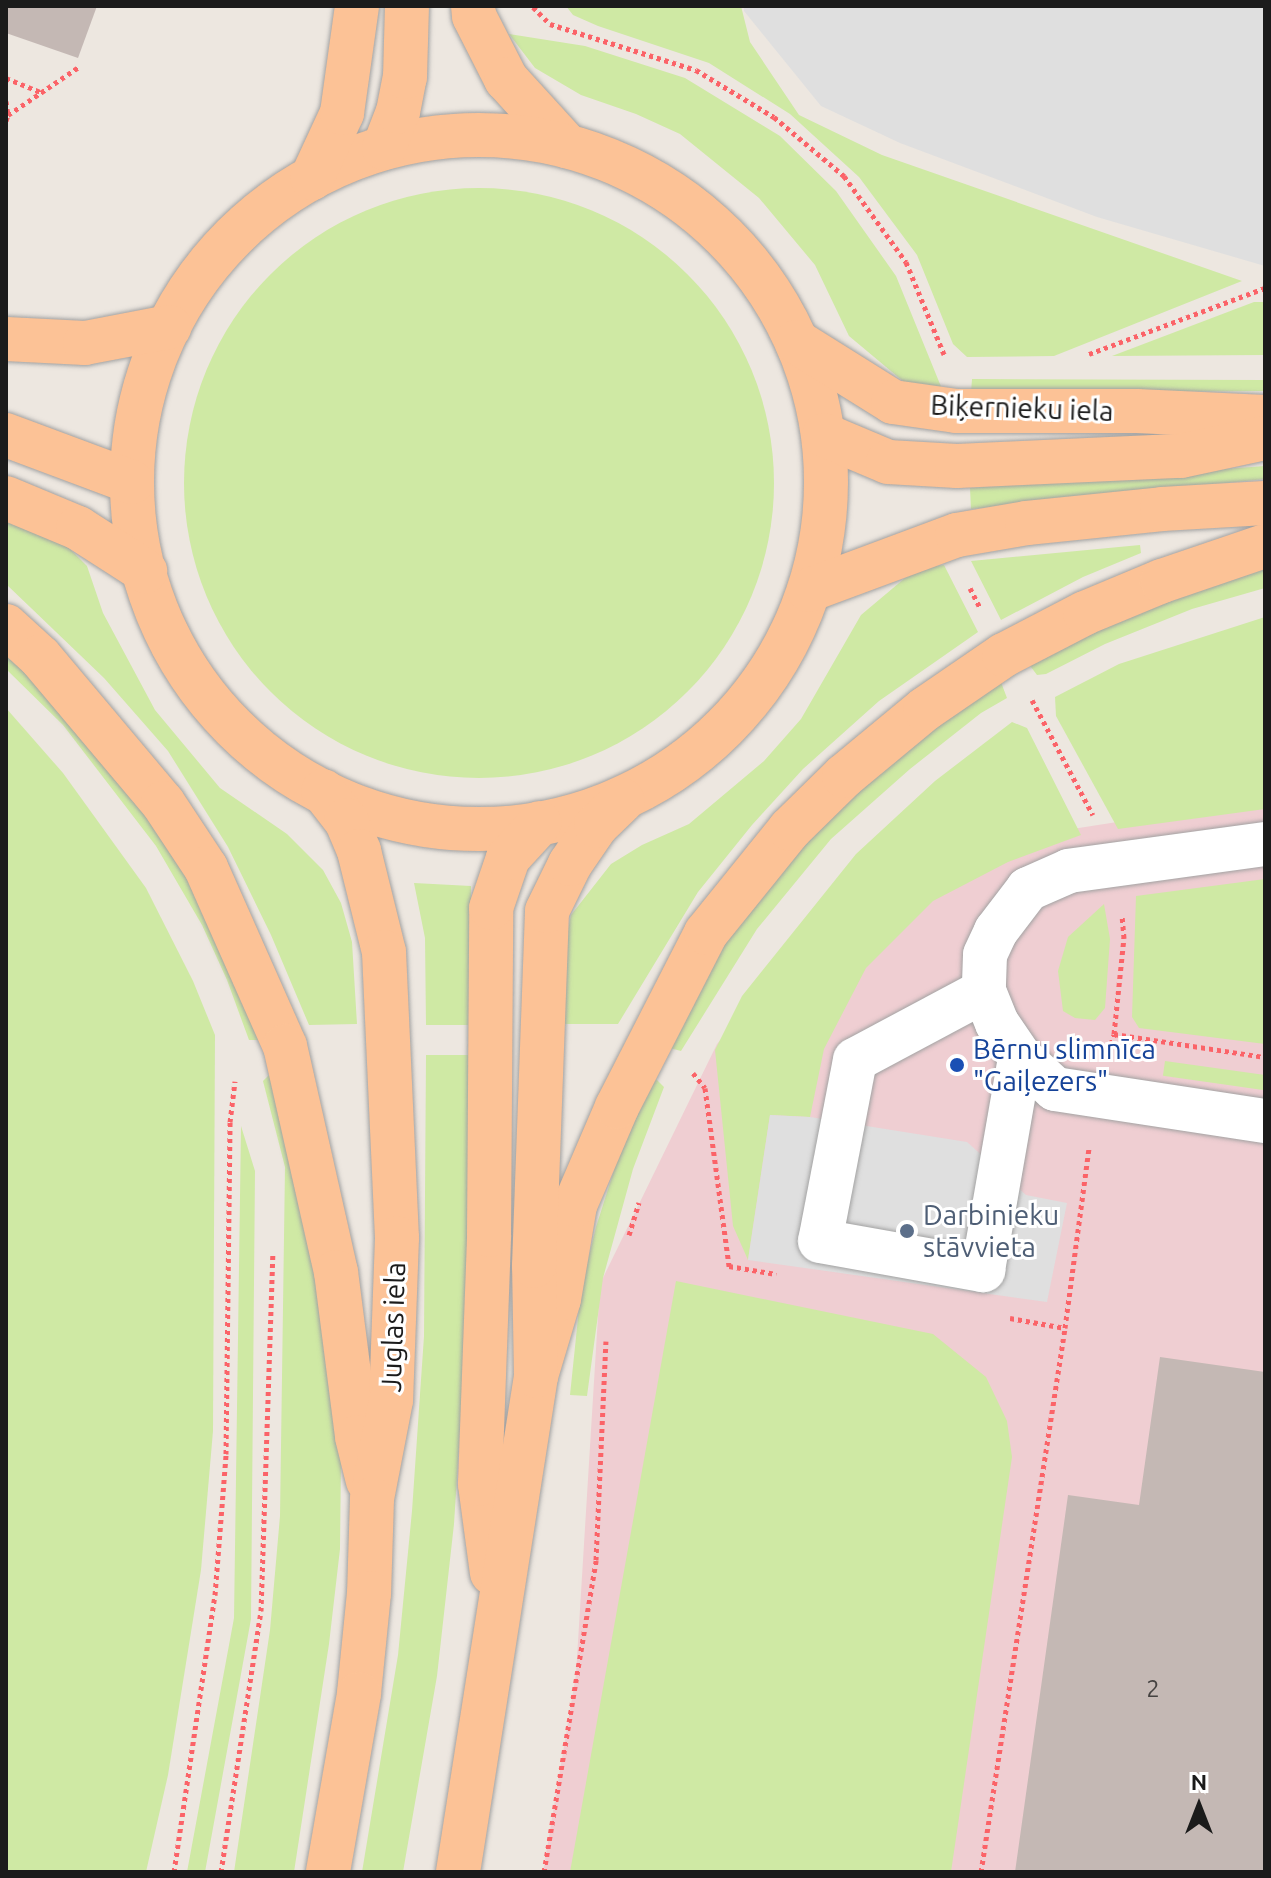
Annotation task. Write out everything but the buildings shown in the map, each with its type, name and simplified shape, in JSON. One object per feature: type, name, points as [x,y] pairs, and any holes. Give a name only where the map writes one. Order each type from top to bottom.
[{"type":"main road","points":[[312,178],[342,113],[357,6]]},
{"type":"main road","points":[[384,148],[398,112],[405,77],[407,6]]},
{"type":"main road","points":[[473,6],[506,79],[567,146]]},
{"type":"main road","points":[[475,135],[537,139],[597,155],[653,182],[704,218],[734,247],[766,287],[797,342],[818,403],[824,435],[824,529],[809,590],[784,648],[750,699],[681,764],[627,796],[540,823],[477,830],[413,824],[382,816],[323,791],[268,757],[220,714],[200,688],[166,632],[145,571],[133,513],[132,482],[138,418],[152,366],[169,327],[200,276],[240,230],[312,178],[384,148],[475,135]]},
{"type":"main road","points":[[6,339],[85,343],[169,327]]},
{"type":"main road","name":"Biķernieku iela","points":[[797,342],[893,402],[956,411],[1137,411],[1265,417]]},
{"type":"main road","points":[[6,435],[132,482]]},
{"type":"main road","name":"Biķernieku iela","points":[[824,435],[888,462],[957,466],[1181,456],[1265,438]]},
{"type":"main road","points":[[6,498],[78,528],[145,571]]},
{"type":"main road","points":[[809,590],[957,535],[1117,513],[1265,503]]},
{"type":"main road","points":[[536,1376],[559,1299],[575,1205],[617,1107],[706,933],[790,829],[844,776],[925,709],[1004,655],[1111,602],[1265,546]]},
{"type":"main road","points":[[6,626],[40,657],[104,730],[206,868],[285,1046],[336,1272],[357,1437],[372,1499]]},
{"type":"main road","name":"Juglas iela","points":[[323,791],[346,820],[359,851],[384,952],[394,1128],[397,1320],[391,1400],[372,1499],[369,1593],[359,1694],[328,1872]]},
{"type":"main road","points":[[458,1872],[470,1813],[497,1611],[520,1493],[536,1376],[534,1266],[547,911],[570,864],[596,826],[627,796]]},
{"type":"main road","points":[[497,1611],[480,1484],[489,1235],[491,908],[508,858],[540,823]]},
{"type":"lane","points":[[1265,844],[1069,871],[1028,889],[990,943],[985,955],[984,991],[997,1023],[1020,1057],[1055,1089],[1265,1121]]},
{"type":"lane","points":[[984,991],[855,1060],[820,1241],[983,1270],[1020,1057]]},
{"type":"path","points":[[532,6],[550,24],[696,70],[774,117],[844,176],[906,262],[940,349],[948,359]]},
{"type":"path","points":[[7,118],[80,66]]},
{"type":"path","points":[[6,78],[41,92]]},
{"type":"path","points":[[6,101],[7,118]]},
{"type":"path","points":[[1086,355],[1265,288]]},
{"type":"path","points":[[964,576],[983,614]]},
{"type":"path","points":[[687,1087],[700,1060]]},
{"type":"path","points":[[174,1872],[215,1595],[226,1454],[230,1122],[236,1075]]},
{"type":"path","points":[[627,1240],[641,1198]]},
{"type":"path","points":[[221,1872],[261,1611],[273,1244]]},
{"type":"path","points":[[544,1872],[596,1560],[607,1327]]},
{"type":"path","points":[[981,1872],[1065,1328]]},
{"type":"shaded area","points":[[744,6],[1265,6],[1265,266],[1097,217],[900,143],[821,106],[744,11]]},
{"type":"shaded area","points":[[1265,799],[1265,1872],[543,1872],[576,1674],[600,1284],[717,1044],[874,860]]},
{"type":"shaded area","name":"Darbinieku stāvvieta","points":[[770,1115],[810,1117],[967,1142],[1026,1195],[1067,1203],[1047,1302],[748,1260]]},
{"type":"green space","points":[[566,6],[741,6],[750,42],[799,115],[882,155],[1242,281],[1054,356],[967,357],[953,344],[917,255],[859,177],[790,114],[709,63],[598,26],[573,15]]},
{"type":"green space","points":[[509,34],[585,46],[685,78],[780,136],[836,191],[896,276],[942,389],[904,382],[849,336],[815,265],[759,198],[680,134],[636,114],[581,95],[535,68]]},
{"type":"green space","points":[[479,188],[537,194],[592,211],[643,238],[688,274],[724,319],[751,370],[768,425],[774,483],[768,541],[751,596],[724,647],[688,692],[643,728],[592,755],[537,772],[479,778],[421,772],[366,755],[315,728],[270,692],[234,647],[207,596],[190,541],[184,483],[190,425],[207,370],[234,319],[270,274],[315,238],[366,211],[421,194]]},
{"type":"green space","points":[[1254,302],[1265,302],[1265,355],[1112,356]]},
{"type":"green space","points":[[972,379],[1265,380],[1265,391],[971,393]]},
{"type":"green space","points":[[1265,466],[1265,479],[971,509],[970,488]]},
{"type":"green space","points":[[6,514],[57,536],[87,566],[103,613],[155,710],[220,788],[287,834],[323,870],[341,903],[352,942],[357,1024],[309,1025],[271,935],[228,847],[168,751],[104,678],[6,584]]},
{"type":"green space","points":[[1140,545],[1141,553],[1083,577],[1001,620],[971,561]]},
{"type":"green space","points":[[944,565],[978,632],[879,701],[803,769],[752,825],[698,892],[618,1024],[562,1024],[563,955],[571,915],[611,864],[642,845],[689,824],[764,761],[801,719],[861,615],[905,578],[925,567]]},
{"type":"green space","points":[[1265,566],[1265,588],[1192,609],[1105,644],[1046,674],[1037,675],[1028,663],[1094,629]]},
{"type":"green space","points":[[1265,617],[1265,809],[1118,829],[1056,716],[1055,697],[1119,664]]},
{"type":"green space","points":[[6,648],[168,833],[261,1040],[249,1040],[202,925],[156,846],[63,725],[6,669]]},
{"type":"green space","points":[[999,677],[1007,698],[981,713],[910,769],[831,839],[757,929],[681,1051],[666,1047],[703,972],[800,844],[897,752]]},
{"type":"green space","points":[[6,708],[63,773],[146,888],[193,981],[215,1035],[213,1431],[201,1570],[168,1775],[146,1872],[6,1872]]},
{"type":"green space","points":[[1012,722],[1027,728],[1081,835],[1008,862],[933,901],[866,968],[824,1049],[810,1117],[770,1115],[748,1260],[733,1226],[715,1050],[742,996],[856,854],[935,781]]},
{"type":"green space","points":[[1265,879],[1265,1044],[1139,1028],[1132,1017],[1136,896]]},
{"type":"green space","points":[[414,883],[471,886],[470,1025],[426,1025],[425,938]]},
{"type":"green space","points":[[1104,904],[1110,939],[1105,1008],[1095,1020],[1075,1018],[1063,1011],[1058,971],[1068,937]]},
{"type":"green space","points":[[426,1055],[470,1055],[466,1336],[454,1524],[437,1676],[403,1872],[362,1872],[398,1655],[412,1511],[424,1336]]},
{"type":"green space","points":[[1165,1061],[1265,1075],[1263,1090],[1163,1076]]},
{"type":"green space","points":[[271,1073],[305,1191],[341,1459],[340,1549],[329,1644],[294,1872],[234,1872],[270,1630],[280,1516],[285,1167],[263,1081]]},
{"type":"green space","points":[[652,1075],[664,1087],[633,1169],[603,1278],[587,1396],[570,1395],[581,1289],[596,1227],[623,1142]]},
{"type":"green space","points":[[241,1126],[255,1171],[251,1619],[205,1872],[187,1872],[234,1618]]},
{"type":"green space","points":[[676,1281],[933,1334],[986,1377],[1007,1421],[1012,1457],[951,1872],[570,1872]]},
{"type":"place","name":"Bērnu slimnīca \"Gaiļezers\"","points":[[957,1065]]},
{"type":"place","name":"Darbinieku stāvvieta","points":[[907,1231]]}]
